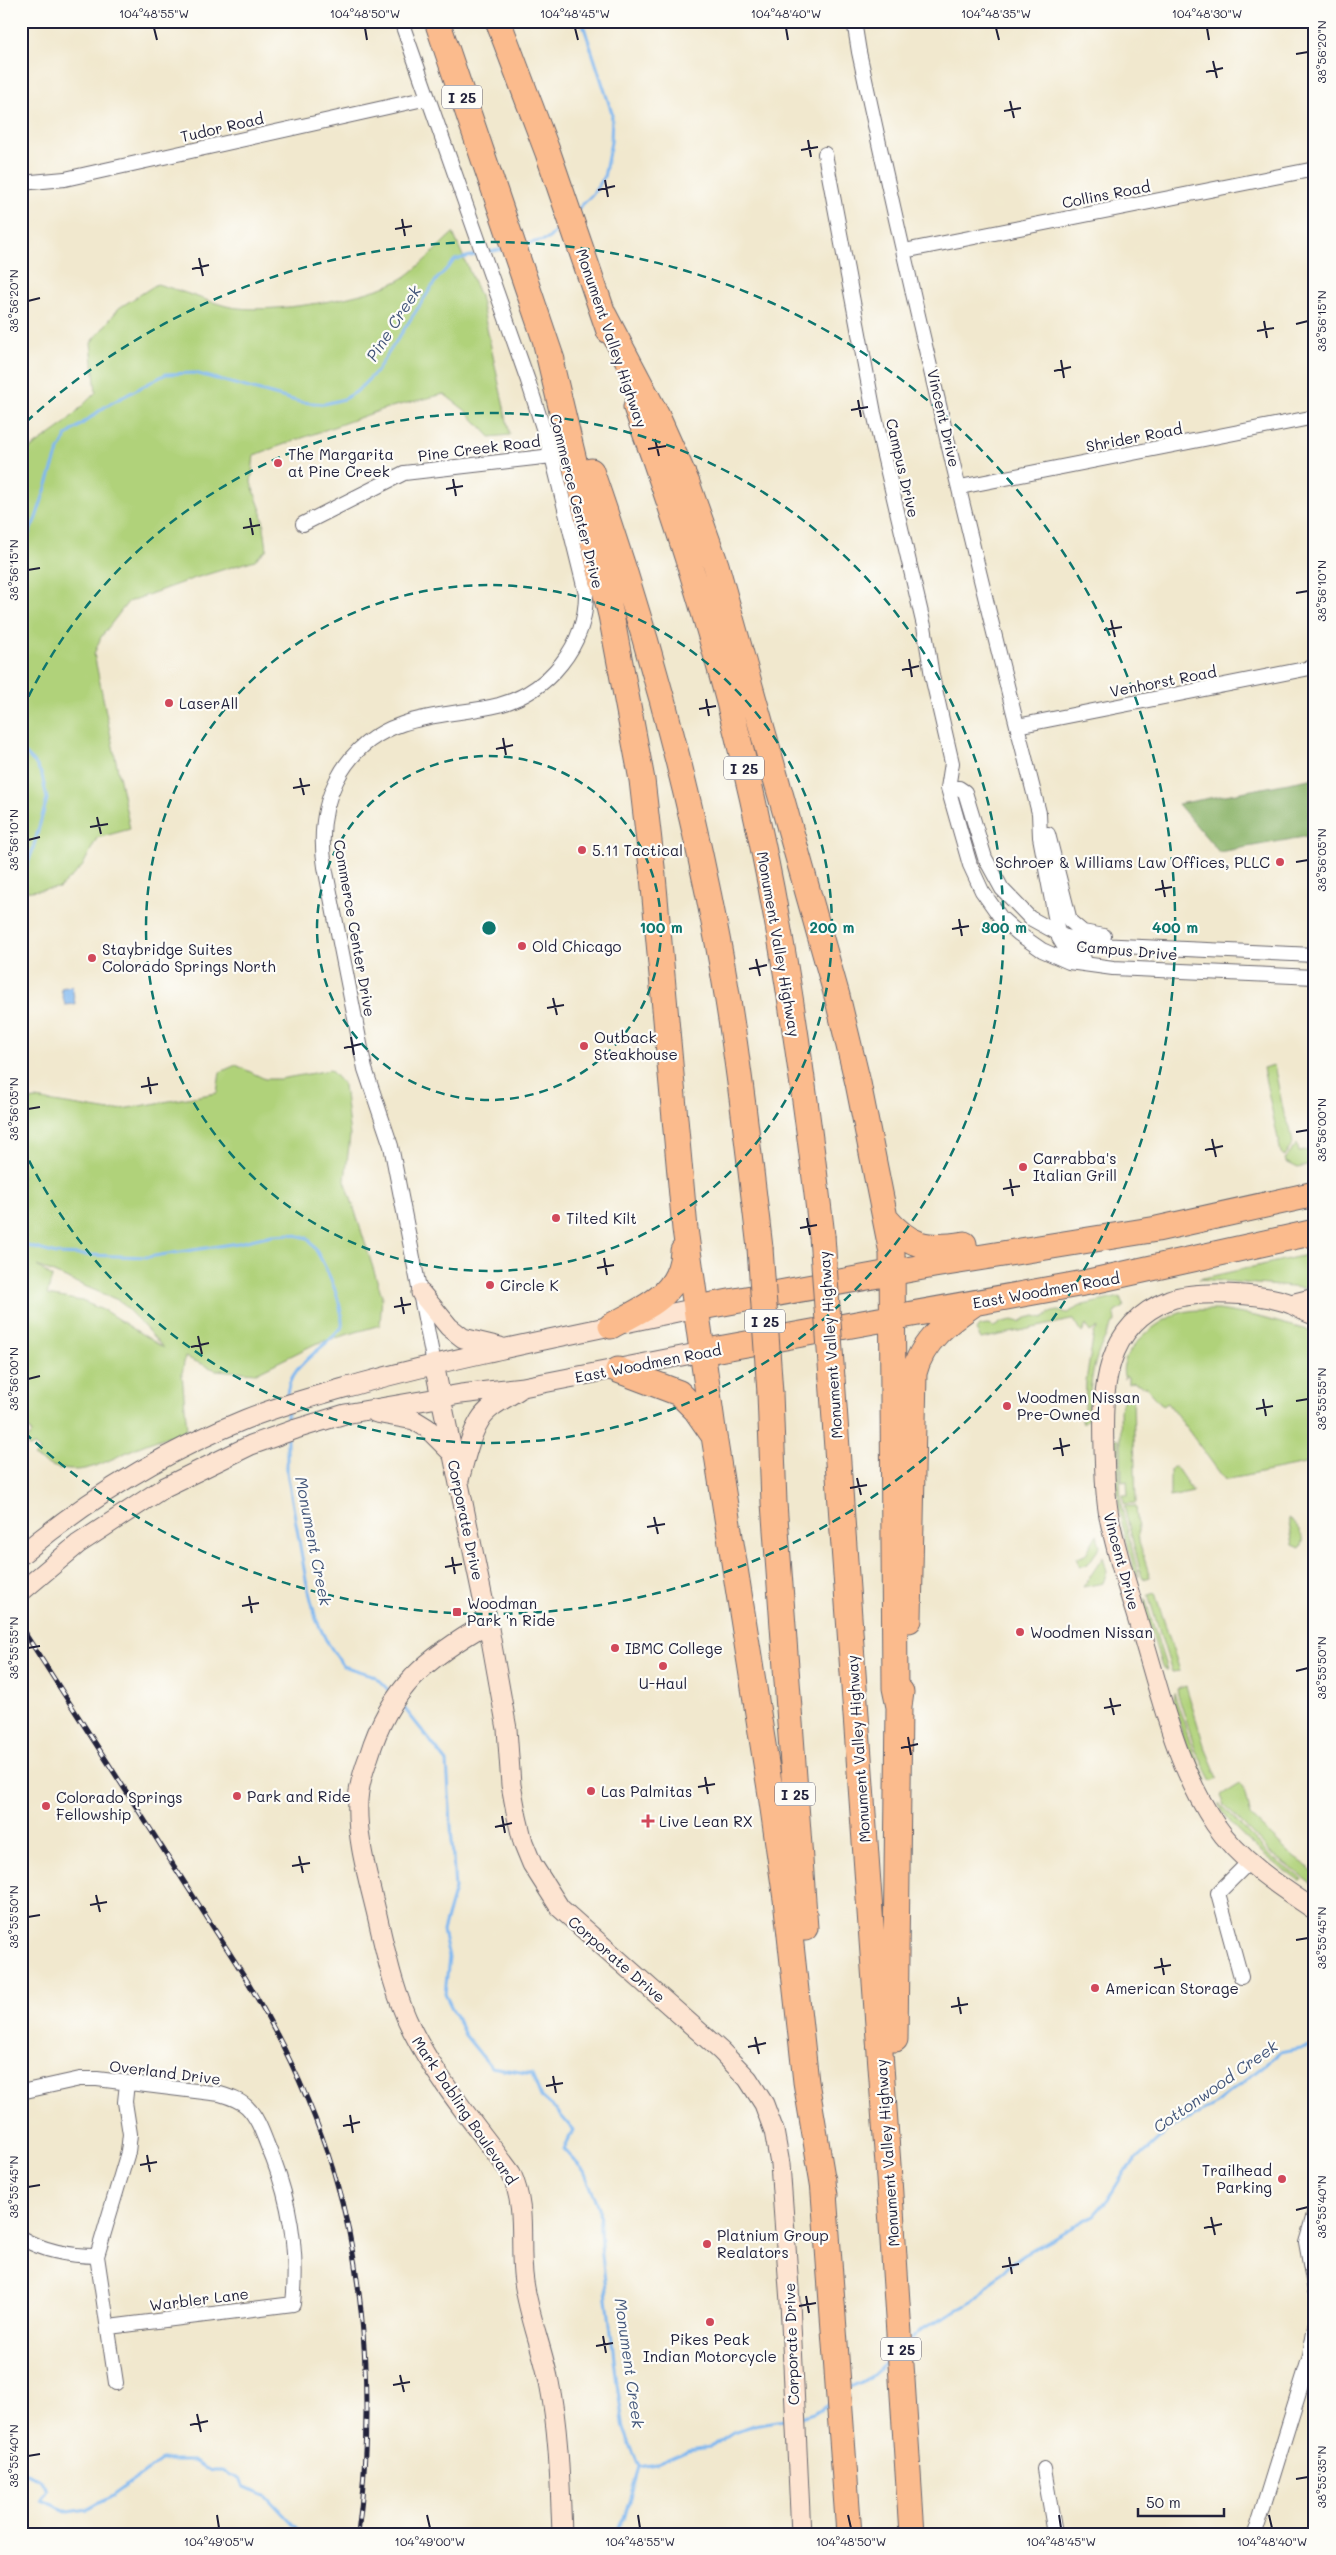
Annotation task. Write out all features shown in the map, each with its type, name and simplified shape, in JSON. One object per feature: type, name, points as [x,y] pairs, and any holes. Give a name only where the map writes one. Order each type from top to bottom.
[{"type":"highway","name":"I 25","points":[[437,21],[487,174],[628,575],[661,692],[702,863],[718,943],[739,1069],[760,1248],[770,1393],[774,1502],[849,2534]]},
{"type":"highway","name":"Monument Valley Highway","points":[[498,21],[548,153],[681,539],[738,740],[778,929],[804,1086],[822,1236],[889,2179],[912,2534]]},
{"type":"highway","points":[[604,315],[657,416],[686,483],[716,565],[837,996],[858,1083],[892,1254],[895,1688],[899,1707]]},
{"type":"highway","points":[[546,344],[611,615],[642,780],[653,876],[685,1229],[714,1436],[786,1899],[806,2082],[824,2195]]},
{"type":"highway","points":[[696,1308],[1065,1243],[1157,1229],[1315,1194]]},
{"type":"highway","points":[[885,1218],[910,1241],[933,1248],[1023,1235],[1040,1236],[1065,1243]]},
{"type":"highway","points":[[611,1326],[642,1309],[671,1288],[678,1278],[683,1264],[685,1229]]},
{"type":"highway","name":"East Woodmen Road","points":[[702,1352],[1128,1275],[1315,1232]]},
{"type":"highway","points":[[1285,1239],[1306,1244],[1315,1242]]},
{"type":"highway","points":[[889,2179],[895,2083],[894,1978],[899,1829],[899,1707],[907,1653],[911,1589],[914,1373],[918,1359],[930,1341],[948,1323],[975,1303]]},
{"type":"highway","points":[[618,1370],[679,1393],[696,1410],[714,1436]]},
{"type":"street","name":"Commerce Center Drive","points":[[401,21],[499,296],[552,456],[586,594],[586,607],[581,629],[567,657],[544,682],[515,699],[497,705],[414,720],[388,730],[357,753],[342,772],[329,798],[323,820],[324,857],[365,1069],[391,1146],[434,1364]]},
{"type":"street","name":"Vincent Drive","points":[[854,21],[860,59],[904,251],[1017,726],[1039,813],[1049,836],[1067,914],[1076,928],[1090,935],[1173,942],[1194,951]]},
{"type":"street","name":"Tudor Road","points":[[21,183],[64,179],[428,98]]},
{"type":"street","name":"Campus Drive","points":[[824,154],[874,414],[924,626],[932,676],[952,763],[948,788],[973,873],[996,910],[1012,928],[1042,950],[1069,962],[1089,966],[1315,977]]},
{"type":"street","name":"Collins Road","points":[[904,251],[1315,169]]},
{"type":"street","name":"Shrider Road","points":[[960,487],[1315,417]]},
{"type":"street","name":"Pine Creek Road","points":[[303,524],[404,474],[552,456]]},
{"type":"street","name":"Venhorst Road","points":[[1017,726],[1315,667]]},
{"type":"street","name":"Campus Drive","points":[[948,788],[964,790],[985,858],[1002,889],[1024,913],[1058,934],[1098,945],[1194,951],[1315,955]]},
{"type":"street","name":"Vincent Drive","points":[[1039,813],[1040,837],[1058,934],[1062,946],[1082,957],[1089,966]]},
{"type":"street","name":"Vincent Drive","points":[[1315,1315],[1290,1304],[1207,1293],[1184,1296],[1168,1301],[1142,1316],[1124,1335],[1111,1360],[1105,1386],[1105,1492],[1111,1529],[1169,1727],[1182,1764],[1200,1799],[1226,1838],[1249,1862],[1315,1910]]},
{"type":"street","points":[[421,1294],[448,1327],[462,1338],[506,1348]]},
{"type":"street","name":"Vincent Drive","points":[[1290,1304],[1315,1298]]},
{"type":"street","points":[[21,1555],[46,1534],[111,1488],[167,1455],[246,1419],[299,1400],[434,1364],[696,1308]]},
{"type":"street","name":"East Woodmen Road","points":[[21,1592],[58,1560],[128,1509],[202,1467],[251,1445],[345,1414],[440,1397],[523,1387],[618,1370],[702,1352]]},
{"type":"street","name":"Corporate Drive","points":[[434,1364],[488,1622],[507,1729],[511,1785],[516,1817],[532,1864],[560,1908],[721,2051],[748,2079],[764,2104],[774,2131],[780,2164],[790,2302],[792,2377],[801,2534]]},
{"type":"street","points":[[458,1484],[480,1419],[492,1408],[523,1387]]},
{"type":"street","points":[[365,1411],[414,1420],[427,1428],[451,1452]]},
{"type":"street","name":"Mark Dabling Boulevard","points":[[488,1622],[448,1645],[406,1682],[387,1710],[373,1741],[358,1798],[363,1857],[392,1978],[402,2008],[412,2031],[430,2062],[511,2173],[517,2187],[522,2213],[522,2264],[526,2295],[549,2383],[559,2475],[562,2534]]},
{"type":"street","points":[[1241,1977],[1218,1893],[1249,1862]]},
{"type":"street","name":"Overland Drive","points":[[21,2092],[80,2079],[220,2094],[236,2099],[247,2107],[256,2118],[275,2164],[288,2204],[296,2273],[293,2304]]},
{"type":"street","points":[[116,2383],[97,2256],[128,2152],[130,2134],[125,2102],[127,2083]]},
{"type":"street","points":[[1315,2211],[1306,2242],[1315,2291]]},
{"type":"street","points":[[21,2238],[44,2249],[83,2256],[97,2256]]},
{"type":"street","name":"Warbler Lane","points":[[108,2327],[293,2304]]},
{"type":"street","points":[[1255,2534],[1310,2356],[1315,2326]]},
{"type":"street","points":[[1044,2469],[1055,2534]]},
{"type":"green space","points":[[453,233],[480,296],[510,435],[490,437],[466,411],[444,394],[387,408],[254,455],[251,483],[262,513],[267,549],[255,560],[192,579],[128,602],[101,637],[94,654],[130,829],[97,838],[82,867],[59,888],[21,892],[21,455],[62,426],[96,392],[91,343],[119,308],[157,284],[226,306],[266,309],[318,303],[369,292],[390,285],[405,277]]},
{"type":"green space","points":[[1315,778],[1315,835],[1219,852],[1178,804]]},
{"type":"green space","points":[[236,1065],[265,1079],[280,1079],[330,1070],[344,1085],[350,1136],[345,1180],[382,1296],[380,1325],[315,1344],[256,1373],[216,1370],[185,1357],[182,1374],[187,1430],[142,1445],[86,1469],[62,1469],[49,1465],[34,1457],[40,1451],[35,1446],[28,1447],[26,1440],[32,1434],[28,1428],[21,1427],[21,1102],[35,1099],[110,1111],[217,1093],[220,1072]],"holes":[[[37,1266],[120,1301],[164,1348],[105,1311],[82,1301],[47,1295],[52,1277]]]},
{"type":"green space","points":[[1274,1065],[1284,1114],[1290,1127],[1293,1144],[1284,1156],[1281,1153],[1263,1068]]},
{"type":"green space","points":[[1297,1144],[1299,1152],[1315,1149],[1315,1164],[1298,1168],[1286,1162],[1285,1158]]},
{"type":"green space","points":[[1315,1253],[1315,1292],[1314,1289],[1199,1279]]},
{"type":"green space","points":[[1120,1297],[1124,1307],[1114,1313],[1115,1321],[1098,1355],[1090,1392],[1089,1418],[1083,1423],[1081,1417],[1085,1408],[1086,1381],[1094,1333],[1098,1327],[1090,1332],[1086,1325],[1082,1333],[1074,1320],[1071,1320],[981,1339],[976,1330],[979,1326],[988,1325],[994,1327],[1002,1322],[1013,1320],[1020,1322],[1035,1316],[1043,1318],[1049,1313],[1058,1311],[1067,1313],[1083,1305]]},
{"type":"green space","points":[[1195,1310],[1219,1310],[1255,1316],[1315,1332],[1315,1462],[1225,1480],[1168,1403],[1163,1406],[1146,1387],[1133,1382],[1128,1384],[1128,1377],[1126,1376],[1125,1379],[1123,1369],[1126,1359],[1140,1339],[1150,1330],[1180,1313]]},
{"type":"green space","points":[[1124,1397],[1133,1400],[1136,1503],[1124,1504],[1123,1495],[1128,1495],[1127,1481],[1122,1482],[1120,1409]]},
{"type":"green space","points":[[1115,1439],[1119,1440],[1121,1505],[1139,1577],[1134,1571],[1119,1511]]},
{"type":"green space","points":[[1176,1467],[1193,1492],[1170,1497],[1170,1470]]},
{"type":"green space","points":[[1124,1506],[1136,1506],[1139,1542],[1150,1577],[1143,1579],[1141,1574]]},
{"type":"green space","points":[[1288,1518],[1298,1527],[1303,1535],[1300,1548],[1293,1545]]},
{"type":"green space","points":[[1097,1534],[1100,1547],[1088,1564],[1080,1567],[1076,1558],[1085,1555]]},
{"type":"green space","points":[[1103,1557],[1107,1572],[1103,1583],[1083,1587]]},
{"type":"green space","points":[[1155,1593],[1180,1671],[1172,1672],[1148,1595]]},
{"type":"green space","points":[[1145,1598],[1167,1671],[1162,1667],[1144,1608]]},
{"type":"green space","points":[[1186,1686],[1204,1745],[1218,1778],[1212,1781],[1196,1751],[1178,1695],[1177,1689]]},
{"type":"green space","points":[[1174,1693],[1194,1753],[1207,1781],[1195,1767],[1190,1756],[1173,1700]]},
{"type":"green space","points":[[1240,1784],[1243,1786],[1250,1816],[1292,1856],[1315,1872],[1315,1886],[1270,1852],[1225,1805],[1221,1796]]},
{"type":"green space","points":[[1219,1802],[1266,1852],[1302,1879],[1300,1882],[1241,1834],[1223,1812]]},
{"type":"water","points":[[72,986],[75,1004],[65,1005],[61,988]]},
{"type":"waterway","name":"Pine Creek","points":[[577,210],[593,194],[604,177],[611,142],[612,113],[582,21]]},
{"type":"waterway","name":"Pine Creek","points":[[522,245],[548,239],[562,225]]},
{"type":"waterway","name":"Pine Creek","points":[[488,252],[504,249]]},
{"type":"waterway","name":"Pine Creek","points":[[21,551],[36,518],[57,454],[67,435],[106,406],[166,374],[195,373],[300,402],[324,404],[344,399],[356,392],[376,372],[437,279],[455,260],[479,254]]},
{"type":"waterway","name":"Monument Creek","points":[[21,749],[35,763],[42,775],[47,799],[32,852],[21,881]]},
{"type":"waterway","name":"Monument Creek","points":[[21,1244],[56,1254],[148,1257],[238,1243],[272,1235],[291,1234],[308,1238],[320,1257],[336,1293],[340,1305],[342,1327],[300,1366],[293,1375],[287,1397]]},
{"type":"waterway","name":"Monument Creek","points":[[287,1410],[287,1424]]},
{"type":"waterway","name":"Monument Creek","points":[[287,1438],[287,1472],[306,1580],[316,1619],[326,1640],[343,1666],[375,1676],[392,1694]]},
{"type":"waterway","name":"Monument Creek","points":[[401,1704],[447,1762],[455,1889],[443,1931],[449,1957],[445,1994],[465,2035],[491,2067],[532,2074],[541,2097],[558,2112],[573,2130],[564,2149],[584,2171],[599,2207],[601,2247],[617,2384],[624,2429],[639,2467],[624,2519],[613,2534]]},
{"type":"waterway","name":"Cottonwood Creek","points":[[910,2340],[922,2329],[974,2301],[1008,2266],[1024,2254],[1094,2215],[1108,2199],[1125,2171],[1170,2129],[1213,2106],[1281,2052],[1315,2045]]},
{"type":"waterway","name":"Cottonwood Creek","points":[[848,2389],[872,2376],[891,2358]]},
{"type":"waterway","name":"Cottonwood Creek","points":[[801,2417],[814,2413],[829,2403]]},
{"type":"waterway","name":"Cottonwood Creek","points":[[639,2467],[656,2464],[688,2450],[711,2447],[734,2432],[753,2425],[790,2419]]},
{"type":"waterway","points":[[21,2471],[38,2478],[47,2490],[41,2500],[69,2512],[88,2509],[112,2496],[161,2461],[193,2461],[212,2471],[222,2471],[239,2479],[245,2487],[265,2495],[302,2534]]},
{"type":"railway","points":[[21,1627],[245,1977],[272,2024],[296,2072],[326,2147],[345,2216],[354,2260],[364,2352],[365,2444],[363,2490],[358,2534]]},
{"type":"place","name":"The Margarita at Pine Creek","points":[[278,463]]},
{"type":"place","name":"LaserAll","points":[[169,703]]},
{"type":"place","name":"5.11 Tactical","points":[[582,850]]},
{"type":"place","name":"Schroer & Williams Law Offices, PLLC","points":[[1280,862]]},
{"type":"place","name":"Old Chicago","points":[[522,946]]},
{"type":"place","name":"Staybridge Suites Colorado Springs North","points":[[92,958]]},
{"type":"place","name":"Outback Steakhouse","points":[[584,1046]]},
{"type":"place","name":"Carrabba's Italian Grill","points":[[1023,1167]]},
{"type":"place","name":"Tilted Kilt","points":[[556,1218]]},
{"type":"place","name":"Circle K","points":[[490,1285]]},
{"type":"place","name":"Woodmen Nissan Pre-Owned","points":[[1007,1406]]},
{"type":"place","name":"Woodman Park 'n Ride","points":[[457,1612]]},
{"type":"place","name":"Woodmen Nissan","points":[[1020,1632]]},
{"type":"place","name":"IBMC College","points":[[615,1648]]},
{"type":"place","name":"U-Haul","points":[[663,1666]]},
{"type":"place","name":"Las Palmitas","points":[[591,1791]]},
{"type":"place","name":"Park and Ride","points":[[237,1796]]},
{"type":"place","name":"Colorado Springs Fellowship","points":[[46,1806]]},
{"type":"place","name":"Live Lean RX","points":[[648,1821]]},
{"type":"place","name":"American Storage","points":[[1095,1988]]},
{"type":"place","name":"Trailhead Parking","points":[[1282,2179]]},
{"type":"place","name":"Platnium Group Realators","points":[[707,2244]]},
{"type":"place","name":"Pikes Peak Indian Motorcycle","points":[[710,2322]]}]
